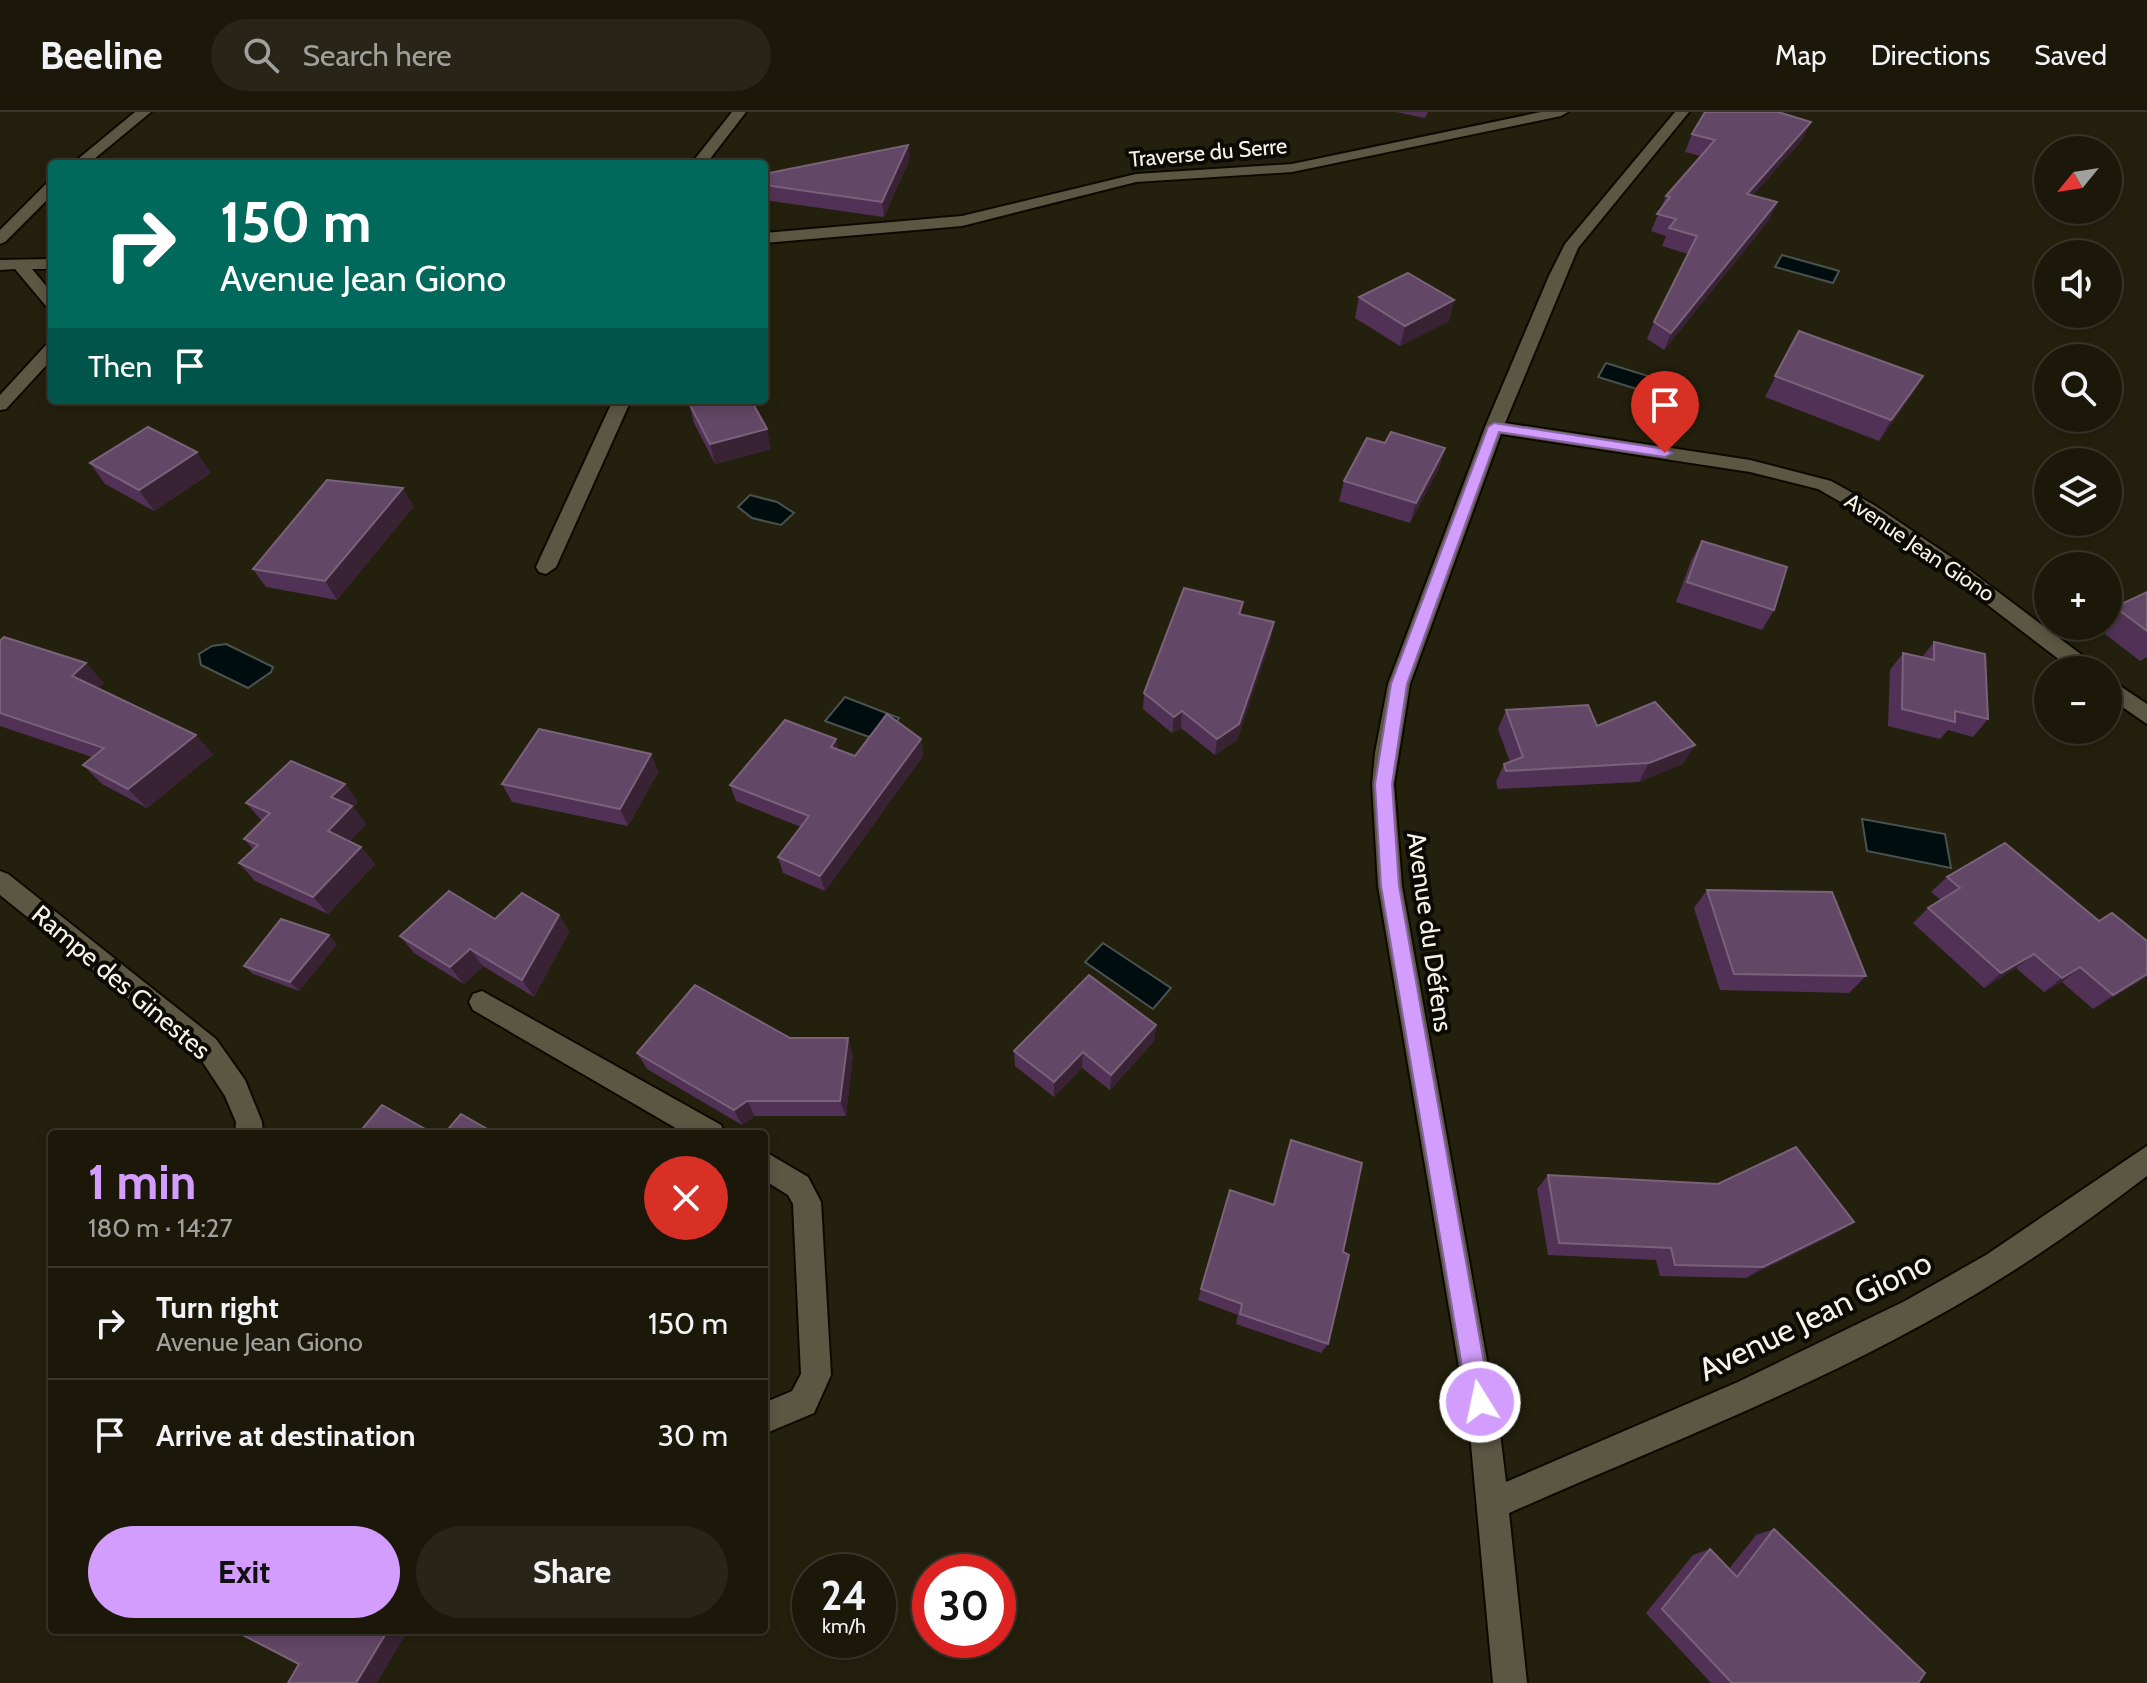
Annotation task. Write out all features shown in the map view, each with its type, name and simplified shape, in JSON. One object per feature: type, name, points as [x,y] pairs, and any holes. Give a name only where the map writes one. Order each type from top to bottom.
[{"type":"street","points":[[84,160],[144,112]]},
{"type":"street","points":[[701,160],[739,112]]},
{"type":"street","name":"Traverse du Serre","points":[[768,238],[962,221],[1136,178],[1292,168],[1561,112]]},
{"type":"street","name":"Avenue du Défens","points":[[1510,1683],[1494,1503],[1482,1417],[1390,886],[1383,784],[1399,684],[1494,427],[1571,247],[1682,112]]},
{"type":"street","points":[[0,239],[48,190]]},
{"type":"street","points":[[0,265],[48,264]]},
{"type":"street","points":[[20,265],[48,298]]},
{"type":"street","points":[[0,405],[48,353]]},
{"type":"street","points":[[546,567],[620,404]]},
{"type":"street","name":"Avenue Jean Giono","points":[[1494,427],[1765,468],[1824,485],[1867,509],[1953,568],[2069,656]]},
{"type":"street","points":[[2122,697],[2147,716]]},
{"type":"street","name":"Rampe des Ginestes","points":[[0,881],[207,1047],[236,1089],[254,1130]]},
{"type":"street","points":[[482,1002],[704,1130]]},
{"type":"street","name":"Avenue Jean Giono","points":[[1494,1503],[1812,1362],[1987,1273],[2100,1198],[2147,1159]]},
{"type":"street","points":[[768,1167],[798,1186],[807,1202],[816,1375],[803,1402],[768,1417]]},
{"type":"shaded area","points":[[1782,255],[1839,271],[1833,283],[1775,267]]},
{"type":"shaded area","points":[[1606,363],[1661,380],[1653,394],[1598,377]]},
{"type":"shaded area","points":[[750,495],[777,502],[794,513],[781,525],[752,518],[738,507]]},
{"type":"shaded area","points":[[226,644],[273,667],[271,672],[248,688],[201,665],[199,654],[212,646]]},
{"type":"shaded area","points":[[845,697],[899,718],[883,742],[825,721]]},
{"type":"shaded area","points":[[1862,819],[1945,834],[1951,868],[1867,851]]},
{"type":"shaded area","points":[[1103,943],[1171,988],[1153,1009],[1085,962]]},
{"type":"building","points":[[1705,112],[1778,112],[1811,122],[1747,194],[1777,202],[1671,333],[1654,322],[1697,236],[1669,228],[1676,219],[1657,214],[1670,197],[1666,196],[1715,140],[1692,134]]},
{"type":"building","points":[[908,145],[882,202],[768,186],[768,173]]},
{"type":"building","points":[[1408,273],[1454,300],[1405,326],[1359,297]]},
{"type":"building","points":[[1799,331],[1923,376],[1891,420],[1775,376]]},
{"type":"building","points":[[690,404],[753,404],[767,429],[710,444]]},
{"type":"building","points":[[148,427],[197,452],[139,490],[90,463]]},
{"type":"building","points":[[1391,432],[1445,448],[1416,503],[1344,481],[1367,438],[1385,443]]},
{"type":"building","points":[[327,480],[403,488],[325,581],[253,569]]},
{"type":"building","points":[[1702,541],[1787,567],[1774,610],[1687,582]]},
{"type":"building","points":[[1184,588],[1243,602],[1239,614],[1274,622],[1239,724],[1217,739],[1182,711],[1174,717],[1144,693]]},
{"type":"building","points":[[2147,592],[2147,631],[2122,612],[2122,604]]},
{"type":"building","points":[[4,637],[86,663],[72,676],[196,735],[128,789],[83,765],[104,748],[0,713],[0,641]]},
{"type":"building","points":[[1934,642],[1985,654],[1988,719],[1955,711],[1955,722],[1902,709],[1903,653],[1934,660]]},
{"type":"building","points":[[1655,702],[1695,745],[1649,763],[1506,771],[1504,764],[1523,757],[1506,710],[1588,705],[1597,726]]},
{"type":"building","points":[[887,714],[921,739],[820,876],[778,857],[809,816],[730,785],[785,720],[836,739],[831,747],[855,756]]},
{"type":"building","points":[[539,729],[651,754],[620,809],[502,784]]},
{"type":"building","points":[[291,761],[345,784],[331,797],[352,806],[328,831],[361,847],[313,897],[239,863],[258,845],[244,839],[270,813],[246,803]]},
{"type":"building","points":[[2005,843],[2099,921],[2112,913],[2147,941],[2147,974],[2113,995],[2080,967],[2062,978],[2034,954],[2001,973],[1928,908],[1960,888],[1947,877]]},
{"type":"building","points":[[1707,890],[1832,892],[1866,976],[1734,974]]},
{"type":"building","points":[[449,891],[495,919],[522,893],[559,915],[522,980],[470,949],[450,967],[400,936]]},
{"type":"building","points":[[281,919],[329,935],[290,982],[244,966]]},
{"type":"building","points":[[1089,975],[1156,1025],[1111,1075],[1083,1052],[1054,1082],[1014,1051]]},
{"type":"building","points":[[695,985],[790,1038],[848,1038],[840,1101],[747,1101],[734,1110],[637,1053]]},
{"type":"building","points":[[382,1105],[427,1130],[361,1130]]},
{"type":"building","points":[[461,1114],[489,1130],[447,1130]]},
{"type":"building","points":[[1291,1140],[1362,1163],[1343,1252],[1349,1255],[1328,1344],[1240,1314],[1242,1304],[1201,1289],[1230,1190],[1274,1205]]},
{"type":"building","points":[[1796,1147],[1854,1222],[1763,1267],[1675,1265],[1671,1248],[1559,1243],[1548,1175],[1718,1184]]},
{"type":"building","points":[[1774,1529],[1925,1673],[1918,1683],[1732,1683],[1662,1609],[1710,1549],[1737,1577]]},
{"type":"building","points":[[241,1634],[386,1634],[356,1683],[288,1683],[299,1664]]},
{"type":"route","points":[[1480,1402],[1390,886],[1383,784],[1399,684],[1494,427],[1665,453]]}]
